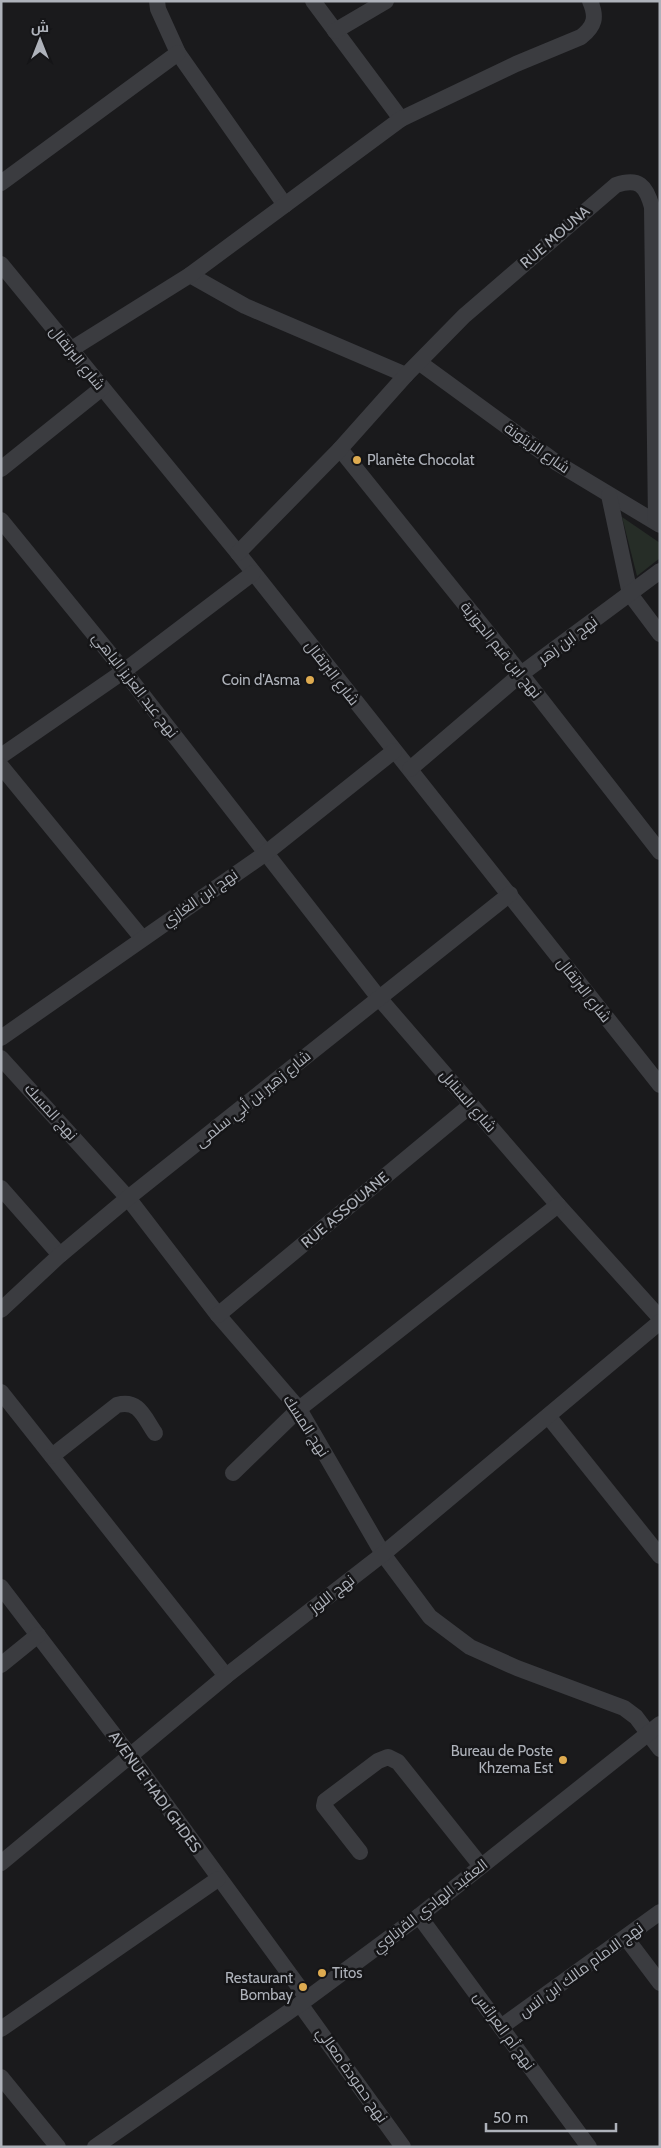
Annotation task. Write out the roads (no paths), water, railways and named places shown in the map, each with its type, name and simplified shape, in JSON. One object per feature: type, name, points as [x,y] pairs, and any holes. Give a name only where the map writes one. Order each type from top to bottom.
[{"type":"street","points":[[157,1],[158,9],[178,53],[285,205]]},
{"type":"street","points":[[313,1],[401,120]]},
{"type":"street","points":[[335,30],[386,1]]},
{"type":"street","points":[[70,350],[190,275],[401,120],[516,64],[581,36],[590,30],[595,17],[590,1]]},
{"type":"street","points":[[1,183],[178,53]]},
{"type":"street","name":"RUE MOUNA","points":[[238,553],[340,449],[406,376],[464,316],[616,185],[627,181],[636,182],[644,187],[652,207],[658,524]]},
{"type":"street","name":"شارع البرتقال","points":[[1,264],[238,553],[394,751],[510,894],[588,997],[660,1085]]},
{"type":"street","points":[[190,275],[245,306],[406,376]]},
{"type":"street","name":"شارع الزيتونة","points":[[420,362],[557,463],[658,524]]},
{"type":"street","points":[[1,469],[102,388]]},
{"type":"street","name":"نهج ابن قيم الجوزية","points":[[340,449],[521,674],[660,852]]},
{"type":"street","points":[[609,495],[630,594],[660,634]]},
{"type":"street","name":"نهج عبد العزيز الباهي","points":[[1,520],[124,671],[379,998]]},
{"type":"street","name":"نهج ابن زهر","points":[[410,769],[521,674],[660,571]]},
{"type":"street","points":[[1,756],[124,671],[253,573]]},
{"type":"street","name":"نهج ابن الغازي","points":[[1,1038],[266,853],[394,751]]},
{"type":"street","points":[[1,766],[142,938]]},
{"type":"street","name":"شارع زهير بن أبي سلمى","points":[[1,1310],[60,1255],[128,1198],[510,894]]},
{"type":"street","name":"شارع السنابل","points":[[379,998],[558,1205],[660,1318]]},
{"type":"street","name":"نهج المسك","points":[[1,1058],[128,1198],[218,1314],[299,1409],[383,1554],[430,1617],[470,1646],[517,1668],[624,1708],[654,1728],[660,1749]]},
{"type":"street","name":"RUE ASSOUANE","points":[[218,1314],[471,1105]]},
{"type":"street","points":[[1,1188],[60,1255]]},
{"type":"street","points":[[233,1473],[299,1409],[558,1205]]},
{"type":"street","name":"نهج اللوز","points":[[1,1863],[131,1757],[226,1676],[383,1554],[660,1322]]},
{"type":"street","points":[[1,1392],[226,1676]]},
{"type":"street","points":[[52,1456],[117,1405],[126,1402],[136,1405],[155,1433]]},
{"type":"street","points":[[548,1416],[660,1556]]},
{"type":"street","name":"AVENUE HADI GHDES","points":[[1,1587],[131,1757],[304,2001]]},
{"type":"street","points":[[1,1665],[38,1635]]},
{"type":"street","name":"العقيد الهادي القرناوي","points":[[95,2147],[304,2001],[419,1916],[654,1728]]},
{"type":"street","points":[[360,1852],[324,1806],[325,1801],[378,1761],[388,1757],[398,1762],[481,1866]]},
{"type":"street","points":[[1,2029],[218,1879]]},
{"type":"street","name":"نهج الامام مالك ابن انس","points":[[501,2027],[660,1912]]},
{"type":"street","name":"نهج أم العرائس","points":[[419,1916],[589,2147]]},
{"type":"street","points":[[626,1938],[660,1983]]},
{"type":"street","name":"نهج حمودة معالي","points":[[304,2001],[403,2147]]},
{"type":"street","points":[[1,2077],[58,2147]]},
{"type":"place","name":"Planète Chocolat","points":[[357,460]]},
{"type":"place","name":"Coin d'Asma","points":[[310,680]]},
{"type":"place","name":"Bureau de Poste Khzema Est","points":[[563,1760]]},
{"type":"place","name":"Titos","points":[[322,1973]]},
{"type":"place","name":"Restaurant Bombay","points":[[303,1987]]}]
